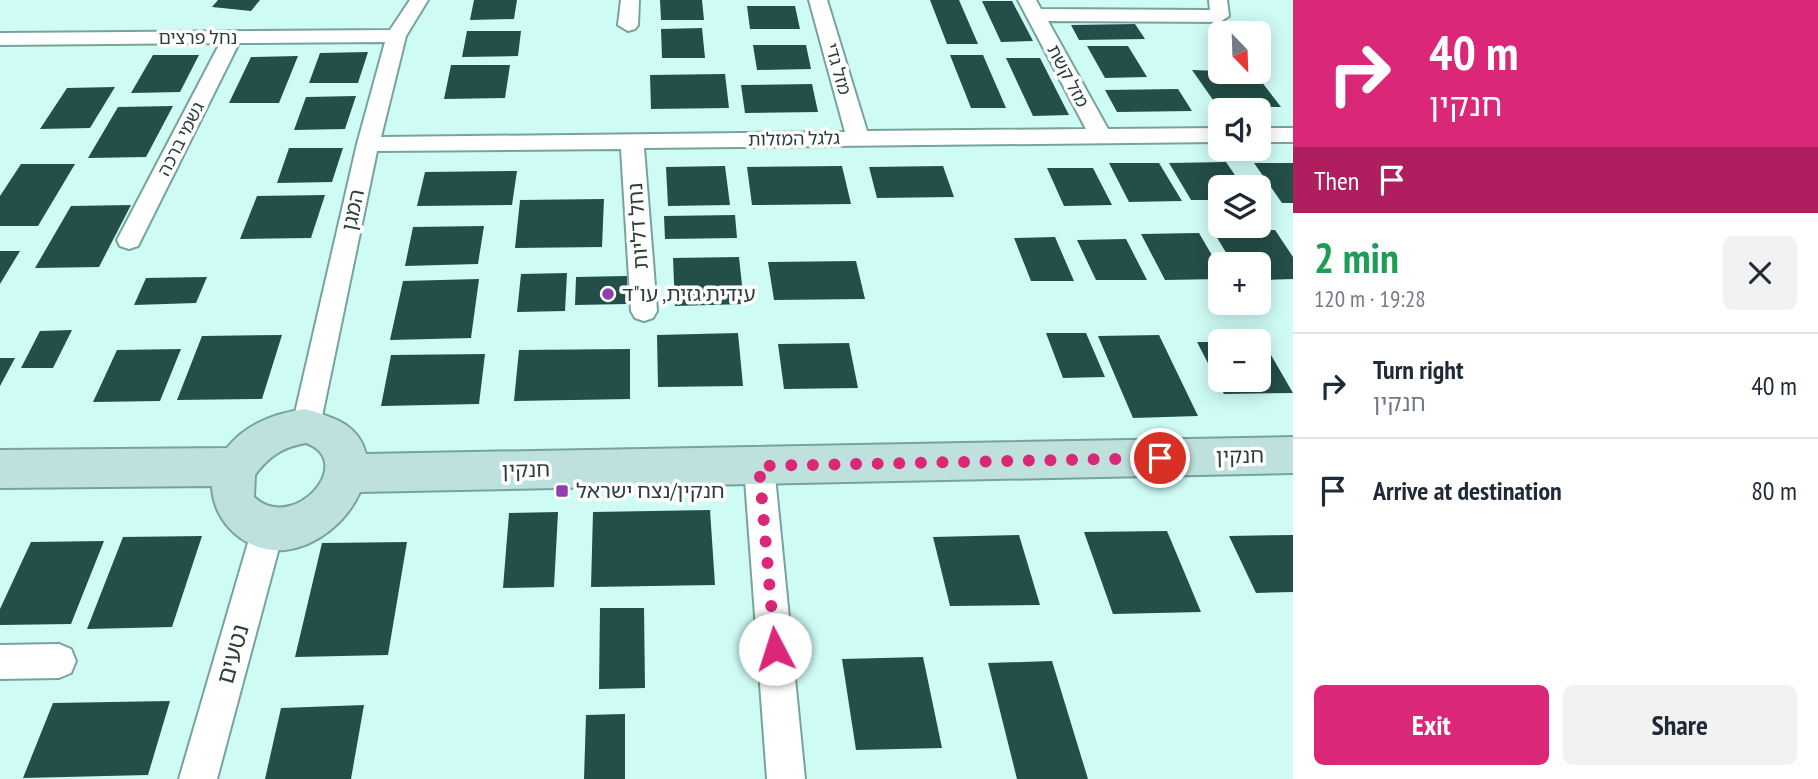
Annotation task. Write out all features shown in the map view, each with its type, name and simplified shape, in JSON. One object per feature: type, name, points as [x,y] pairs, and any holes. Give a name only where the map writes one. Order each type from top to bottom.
[{"type":"street","name":"המגן","points":[[306,426],[368,144],[396,36],[419,0]]},
{"type":"street","points":[[628,25],[629,0]]},
{"type":"street","name":"מזל גדי","points":[[818,0],[858,138]]},
{"type":"street","name":"מזל קשת","points":[[1031,7],[1220,16],[1218,0]]},
{"type":"street","name":"מזל קשת","points":[[1031,7],[1101,136]]},
{"type":"street","name":"נחל פרצים","points":[[6,39],[396,36]]},
{"type":"street","name":"גשמי ברכה","points":[[130,240],[232,38]]},
{"type":"street","points":[[0,56],[6,39]]},
{"type":"street","name":"גלגל המזלות","points":[[368,144],[1208,135]]},
{"type":"street","points":[[1271,135],[1293,135]]},
{"type":"street","name":"נחל דליות","points":[[632,141],[644,310]]},
{"type":"street","points":[[306,426],[333,435],[343,445],[348,458],[348,472],[341,490],[328,507],[310,520],[289,527],[268,528],[248,522],[235,507],[231,488],[237,467],[259,442],[290,428],[306,426]]},
{"type":"street","name":"חנקין","points":[[348,472],[1293,456]]},
{"type":"street","points":[[759,466],[786,779]]},
{"type":"street","points":[[0,469],[237,467]]},
{"type":"street","name":"נטעים","points":[[198,779],[268,528]]},
{"type":"street","points":[[0,662],[59,661]]},
{"type":"building","points":[[218,0],[260,0],[251,11],[212,7]]},
{"type":"building","points":[[474,0],[517,0],[514,19],[470,20]]},
{"type":"building","points":[[660,0],[702,0],[704,20],[661,20]]},
{"type":"building","points":[[930,0],[959,0],[978,44],[947,44]]},
{"type":"building","points":[[982,1],[1012,1],[1033,41],[1001,42]]},
{"type":"building","points":[[747,6],[795,6],[800,29],[750,29]]},
{"type":"building","points":[[1135,24],[1145,39],[1079,40],[1071,25]]},
{"type":"building","points":[[702,28],[705,58],[662,58],[661,29]]},
{"type":"building","points":[[467,31],[521,31],[518,56],[462,57]]},
{"type":"building","points":[[753,45],[806,45],[811,69],[757,70]]},
{"type":"building","points":[[1087,46],[1128,46],[1147,77],[1105,78]]},
{"type":"building","points":[[368,52],[358,83],[309,83],[320,53]]},
{"type":"building","points":[[153,55],[199,55],[180,92],[131,93]]},
{"type":"building","points":[[950,55],[983,55],[1006,108],[971,108]]},
{"type":"building","points":[[298,56],[279,103],[229,103],[251,57]]},
{"type":"building","points":[[1006,58],[1040,58],[1069,115],[1033,116]]},
{"type":"building","points":[[451,65],[510,65],[505,98],[444,99]]},
{"type":"building","points":[[1192,70],[1208,71],[1208,84],[1263,84],[1281,107],[1271,107],[1271,98],[1212,98]]},
{"type":"building","points":[[725,74],[729,108],[651,109],[650,75]]},
{"type":"building","points":[[812,84],[818,112],[745,113],[741,85]]},
{"type":"building","points":[[115,87],[90,128],[40,129],[67,88]]},
{"type":"building","points":[[1178,89],[1192,111],[1117,112],[1105,90]]},
{"type":"building","points":[[356,96],[345,129],[294,130],[306,97]]},
{"type":"building","points":[[173,106],[146,157],[88,158],[118,107]]},
{"type":"building","points":[[289,148],[343,148],[332,182],[277,183]]},
{"type":"building","points":[[1226,162],[1235,175],[1208,175],[1208,200],[1191,200],[1169,163]]},
{"type":"building","points":[[1109,163],[1159,163],[1182,201],[1129,202]]},
{"type":"building","points":[[1254,163],[1293,163],[1293,203],[1282,203],[1271,187],[1271,175],[1262,175]]},
{"type":"building","points":[[21,164],[75,164],[38,226],[0,226],[0,196]]},
{"type":"building","points":[[725,166],[730,205],[668,206],[666,167]]},
{"type":"building","points":[[842,166],[851,204],[752,205],[747,167]]},
{"type":"building","points":[[943,166],[954,197],[877,198],[869,167]]},
{"type":"building","points":[[1047,168],[1093,168],[1112,205],[1064,206]]},
{"type":"building","points":[[517,171],[512,205],[417,206],[425,172]]},
{"type":"building","points":[[325,195],[311,238],[240,239],[257,196]]},
{"type":"building","points":[[604,199],[602,247],[515,248],[520,200]]},
{"type":"building","points":[[131,205],[99,267],[35,268],[71,206]]},
{"type":"building","points":[[735,215],[737,238],[665,239],[664,216]]},
{"type":"building","points":[[484,226],[478,264],[405,266],[413,227]]},
{"type":"building","points":[[1271,230],[1275,230],[1293,257],[1293,279],[1271,280],[1271,252],[1226,252],[1217,238],[1271,238]]},
{"type":"building","points":[[1199,233],[1210,252],[1208,279],[1165,280],[1141,234]]},
{"type":"building","points":[[1055,237],[1074,281],[1031,281],[1014,238]]},
{"type":"building","points":[[1126,239],[1147,280],[1096,280],[1077,240]]},
{"type":"building","points":[[0,251],[20,251],[0,284]]},
{"type":"building","points":[[739,257],[744,304],[675,306],[673,258]]},
{"type":"building","points":[[856,261],[865,299],[774,300],[768,262]]},
{"type":"building","points":[[567,273],[565,311],[517,312],[521,274]]},
{"type":"building","points":[[627,276],[627,304],[575,305],[576,277]]},
{"type":"building","points":[[207,277],[196,303],[134,305],[146,278]]},
{"type":"building","points":[[479,279],[471,338],[390,340],[403,281]]},
{"type":"building","points":[[72,330],[53,368],[21,368],[40,331]]},
{"type":"building","points":[[738,333],[743,386],[658,387],[657,335]]},
{"type":"building","points":[[1046,333],[1086,333],[1105,377],[1063,378]]},
{"type":"building","points":[[282,335],[262,399],[177,400],[202,336]]},
{"type":"building","points":[[1159,335],[1198,416],[1133,418],[1098,336]]},
{"type":"building","points":[[1197,342],[1208,342],[1208,363]]},
{"type":"building","points":[[849,343],[858,388],[784,389],[778,344]]},
{"type":"building","points":[[181,349],[160,401],[93,402],[117,350]]},
{"type":"building","points":[[630,349],[630,399],[514,401],[519,350]]},
{"type":"building","points":[[485,354],[479,404],[381,406],[391,355]]},
{"type":"building","points":[[1271,355],[1293,393],[1223,392],[1271,392]]},
{"type":"building","points":[[0,358],[15,358],[0,386]]},
{"type":"building","points":[[710,510],[715,585],[591,587],[593,512]]},
{"type":"building","points":[[558,512],[554,587],[503,588],[509,513]]},
{"type":"building","points":[[1167,531],[1201,612],[1113,614],[1084,532]]},
{"type":"building","points":[[1019,535],[1040,605],[950,606],[933,537]]},
{"type":"building","points":[[1293,535],[1293,592],[1256,593],[1229,536]]},
{"type":"building","points":[[202,536],[172,627],[87,629],[123,537]]},
{"type":"building","points":[[104,541],[71,624],[0,625],[0,609],[31,542]]},
{"type":"building","points":[[407,542],[388,655],[295,657],[322,543]]},
{"type":"building","points":[[600,608],[644,608],[645,688],[599,689]]},
{"type":"building","points":[[923,657],[942,748],[856,750],[842,659]]},
{"type":"building","points":[[1052,661],[1088,779],[1017,779],[988,663]]},
{"type":"building","points":[[170,701],[148,775],[23,778],[53,703]]},
{"type":"building","points":[[364,705],[351,779],[265,779],[281,708]]},
{"type":"building","points":[[625,714],[625,779],[584,779],[586,715]]},
{"type":"place","name":"עידית גזית, עו\"ד","points":[[608,294]]},
{"type":"place","name":"חנקין/נצח ישראל","points":[[562,491]]},
{"type":"route","points":[[775,649],[759,466],[1160,458]]}]
